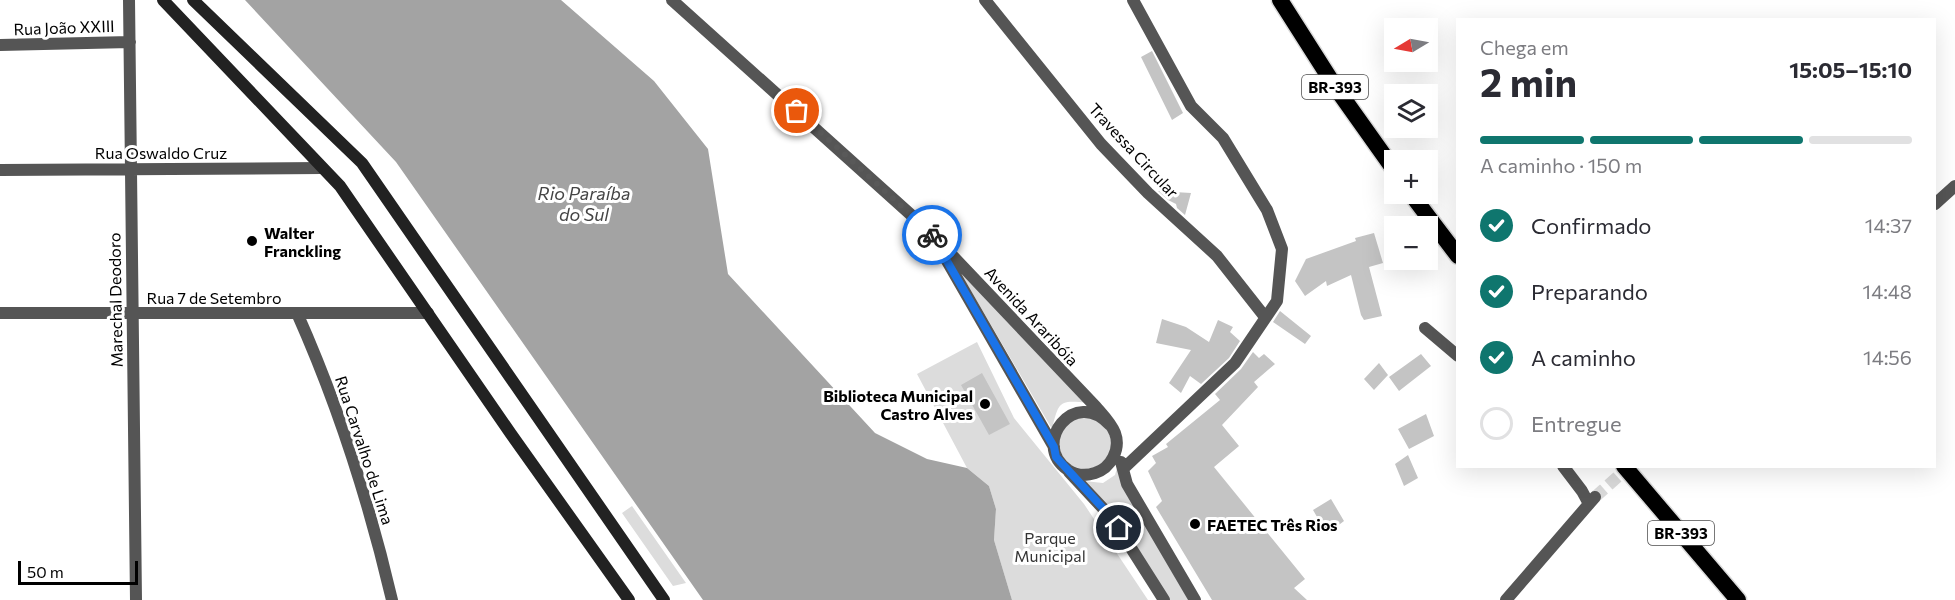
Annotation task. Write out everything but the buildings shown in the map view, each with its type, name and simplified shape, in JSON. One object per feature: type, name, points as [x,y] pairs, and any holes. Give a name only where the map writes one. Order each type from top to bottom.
[{"type":"highway","name":"BR-393","points":[[1280,0],[1336,88],[1384,156]]},
{"type":"highway","points":[[1419,204],[1456,253]]},
{"type":"highway","name":"BR-393","points":[[1626,468],[1738,600]]},
{"type":"main road","points":[[163,0],[340,186],[629,600]]},
{"type":"main road","points":[[193,0],[362,163],[664,600]]},
{"type":"street","name":"Marechal Deodoro","points":[[129,0],[136,600]]},
{"type":"street","name":"Avenida Araribóia","points":[[672,0],[929,231],[1096,407],[1113,429]]},
{"type":"street","name":"Travessa Circular","points":[[985,0],[1101,144],[1148,193],[1217,256],[1265,318]]},
{"type":"street","points":[[1123,468],[1235,363],[1277,301],[1282,249],[1267,210],[1223,138],[1191,106],[1133,0]]},
{"type":"street","name":"Rua João XXIII","points":[[0,45],[130,42]]},
{"type":"street","name":"Rua Oswaldo Cruz","points":[[0,170],[322,168]]},
{"type":"street","points":[[1936,203],[1955,186]]},
{"type":"street","name":"Avenida Araribóia","points":[[929,231],[1054,447]]},
{"type":"street","name":"Rua Carvalho de Lima","points":[[297,313],[319,361],[354,462],[392,600]]},
{"type":"street","name":"Rua 7 de Setembro","points":[[0,314],[428,313]]},
{"type":"street","points":[[1425,328],[1456,354]]},
{"type":"street","points":[[1164,600],[1112,518],[1056,457],[1054,447],[1056,430],[1074,414],[1090,412],[1105,419],[1113,429],[1127,484],[1195,600]]},
{"type":"street","points":[[1062,465],[1081,475],[1101,471],[1111,461],[1116,448],[1113,429]]},
{"type":"street","points":[[1506,600],[1592,501],[1565,468]]},
{"type":"green space","points":[[960,272],[1088,403],[1062,404],[1056,413],[1052,429]]},
{"type":"green space","name":"Parque Municipal","points":[[977,342],[1014,418],[1084,504],[1148,600],[1012,600],[994,540],[996,509],[989,486],[967,468],[917,374]]},
{"type":"green space","points":[[1085,417],[1099,421],[1107,429],[1111,443],[1107,457],[1099,465],[1085,469],[1071,465],[1063,457],[1059,443],[1063,429],[1071,421]]},
{"type":"green space","points":[[1119,461],[1193,600],[1167,600],[1084,481],[1103,483],[1115,475]]},
{"type":"green space","points":[[632,506],[686,583],[673,586],[622,513]]},
{"type":"water","name":"Rio Paraíba do Sul","points":[[245,0],[561,0],[654,81],[708,149],[728,274],[875,433],[927,459],[967,468],[989,486],[996,509],[994,540],[1012,600],[703,600],[396,162]]},
{"type":"tunnel","points":[[1595,497],[1628,468]]},
{"type":"way so far","points":[[797,111],[932,235]]},
{"type":"place","name":"Walter Franckling","points":[[252,241]]},
{"type":"place","name":"Biblioteca Municipal Castro Alves","points":[[985,404]]},
{"type":"place","name":"FAETEC Três Rios","points":[[1195,524]]},
{"type":"route","points":[[932,235],[1054,447],[1056,457],[1119,528]]}]
